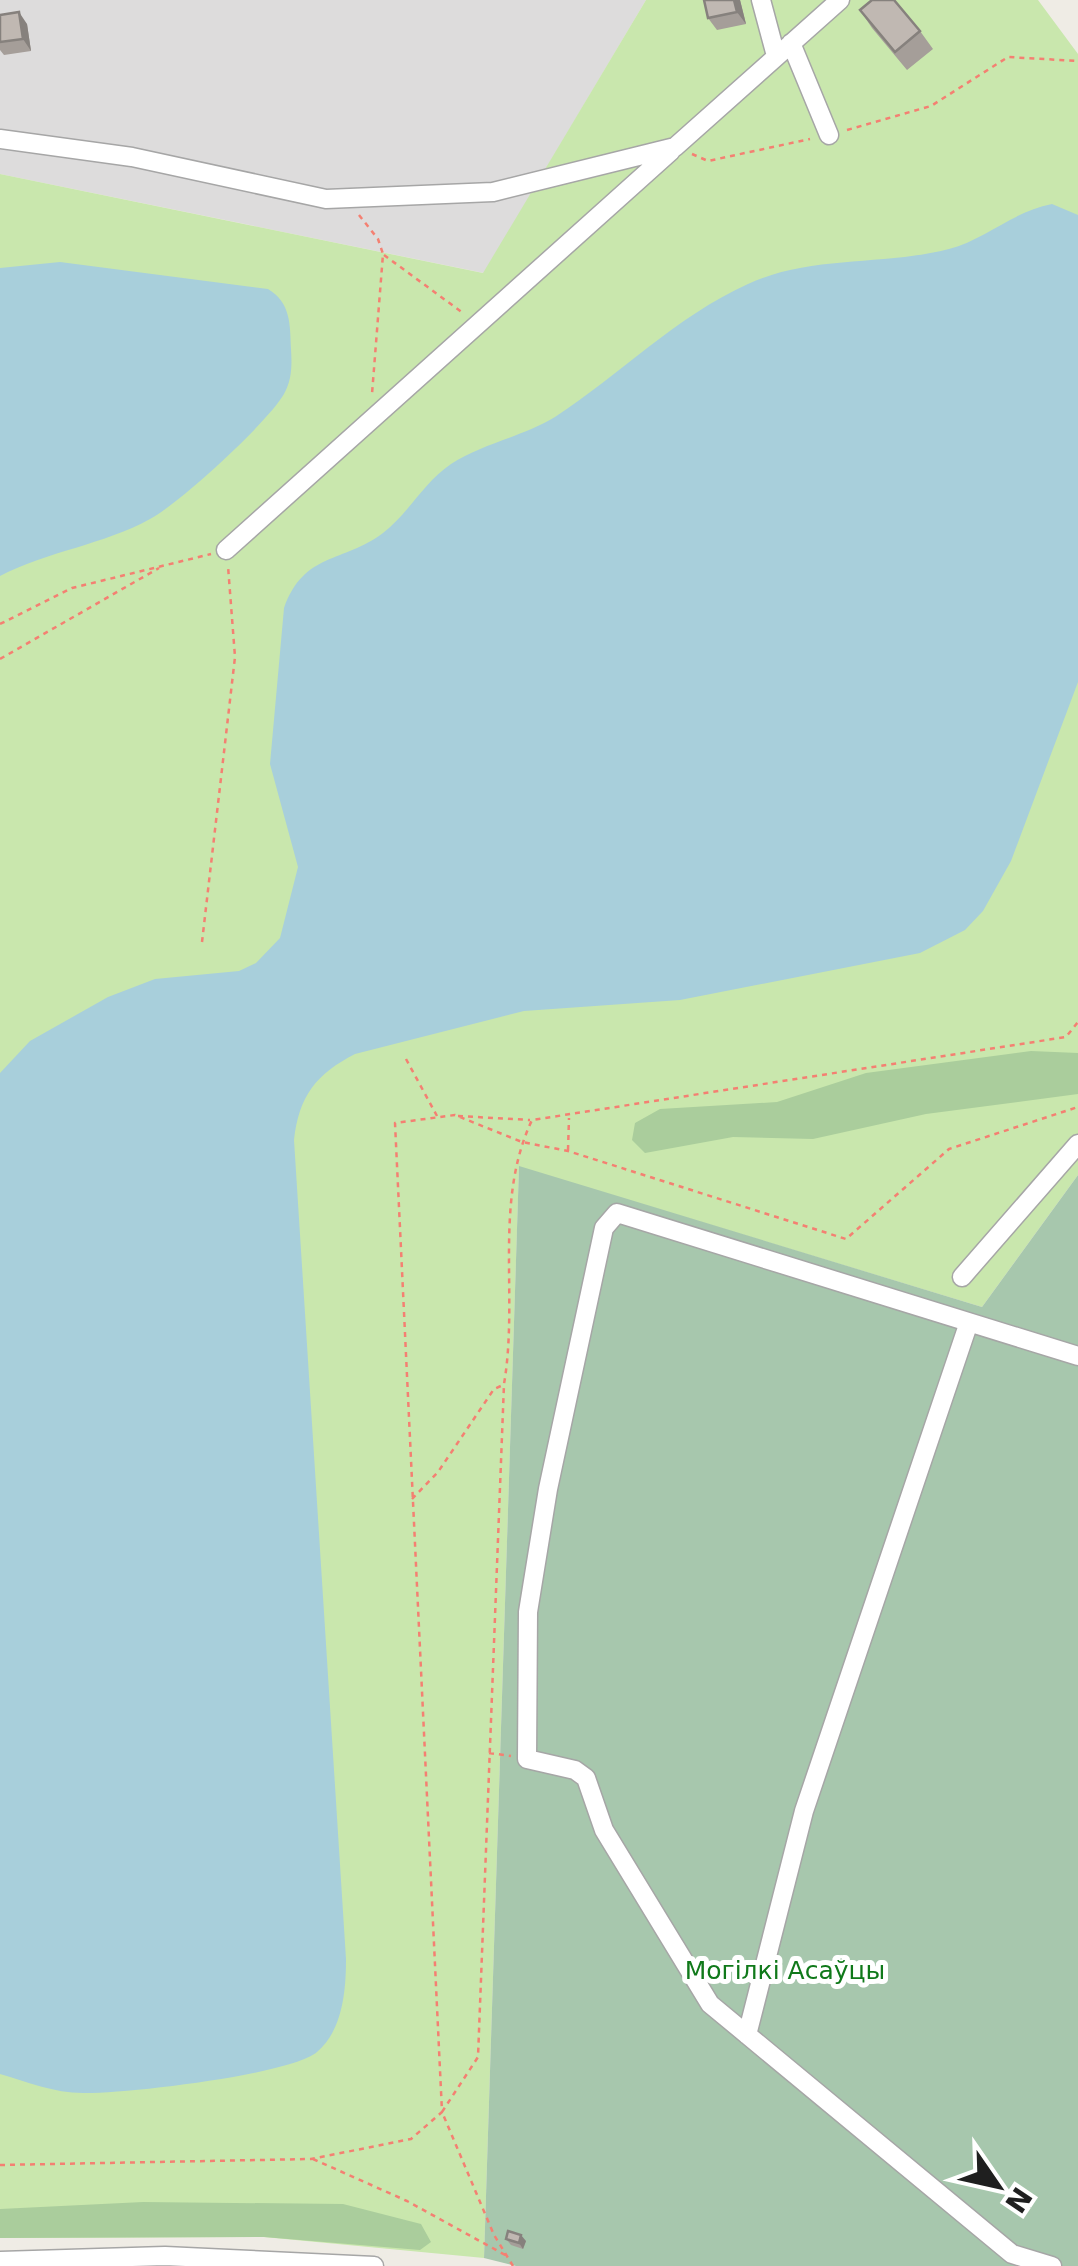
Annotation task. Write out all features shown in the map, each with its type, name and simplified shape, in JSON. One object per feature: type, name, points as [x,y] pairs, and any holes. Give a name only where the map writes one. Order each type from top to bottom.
[{"type":"street","points":[[761,0],[829,135]]},
{"type":"street","points":[[226,550],[840,0]]},
{"type":"street","points":[[0,139],[132,157],[326,199],[493,192],[675,147]]},
{"type":"street","points":[[962,1278],[1078,1144]]},
{"type":"street","points":[[1052,2266],[1012,2254],[710,2004],[604,1830],[586,1778],[575,1770],[528,1759],[528,1612],[548,1489],[609,1217],[616,1212],[968,1325],[1078,1356]]},
{"type":"street","points":[[747,2036],[804,1811],[968,1325]]},
{"type":"street","points":[[0,2261],[165,2256],[374,2266]]},
{"type":"path","points":[[675,147],[708,161],[829,135],[932,106],[1008,57],[1078,60]]},
{"type":"path","points":[[346,198],[378,238],[383,254],[370,420]]},
{"type":"path","points":[[383,254],[478,324]]},
{"type":"path","points":[[0,624],[72,588],[226,550],[235,657],[202,942]]},
{"type":"path","points":[[0,659],[164,565]]},
{"type":"path","points":[[513,2266],[442,2112],[395,1123],[455,1115],[532,1120],[570,1116],[827,1071],[1066,1038],[1078,1022]]},
{"type":"path","points":[[406,1058],[437,1118]]},
{"type":"path","points":[[455,1115],[522,1142],[568,1151],[846,1239],[949,1149],[1078,1106]]},
{"type":"path","points":[[568,1151],[570,1116]]},
{"type":"path","points":[[0,2165],[311,2158],[411,2139],[442,2112],[478,2057],[504,1384],[511,1342],[509,1192],[532,1120]]},
{"type":"path","points":[[412,1500],[438,1472],[494,1390],[504,1384]]},
{"type":"path","points":[[488,1752],[528,1759]]},
{"type":"path","points":[[311,2158],[407,2201],[507,2256]]},
{"type":"shaded area","points":[[0,0],[646,0],[484,273],[0,174]]},
{"type":"green space","points":[[646,0],[1038,0],[1078,54],[1078,1175],[982,1307],[519,1167],[484,2258],[264,2237],[0,2238],[0,174],[483,273]]},
{"type":"green space","points":[[1031,1051],[1078,1053],[1078,1094],[926,1114],[813,1139],[733,1137],[645,1153],[632,1140],[635,1123],[660,1109],[777,1102],[866,1073]]},
{"type":"green space","name":"Могілкі Асаўцы","points":[[519,1166],[982,1307],[1078,1175],[1078,2266],[516,2266],[484,2258]]},
{"type":"green space","points":[[143,2202],[343,2204],[421,2224],[431,2242],[420,2250],[264,2237],[0,2238],[0,2209]]},
{"type":"water","points":[[1052,204],[1078,215],[1078,682],[1011,861],[983,911],[965,930],[920,953],[680,1000],[524,1011],[355,1054],[320,1078],[305,1099],[294,1140],[346,1959],[338,2021],[326,2043],[301,2060],[205,2082],[72,2093],[0,2074],[0,1073],[30,1041],[108,997],[155,979],[239,971],[256,963],[280,938],[298,867],[270,764],[284,608],[302,577],[383,533],[451,464],[555,417],[721,297],[796,269],[949,249]]},
{"type":"water","points":[[60,262],[268,289],[288,315],[290,378],[284,394],[261,423],[164,510],[132,528],[0,576],[0,268]]},
{"type":"building","points":[[704,0],[734,0],[737,12],[708,18]]},
{"type":"building","points":[[872,0],[894,0],[920,31],[895,52],[860,10]]},
{"type":"building","points":[[19,12],[23,39],[0,42],[0,15]]},
{"type":"building","points":[[508,2231],[521,2235],[519,2243],[506,2239]]}]
